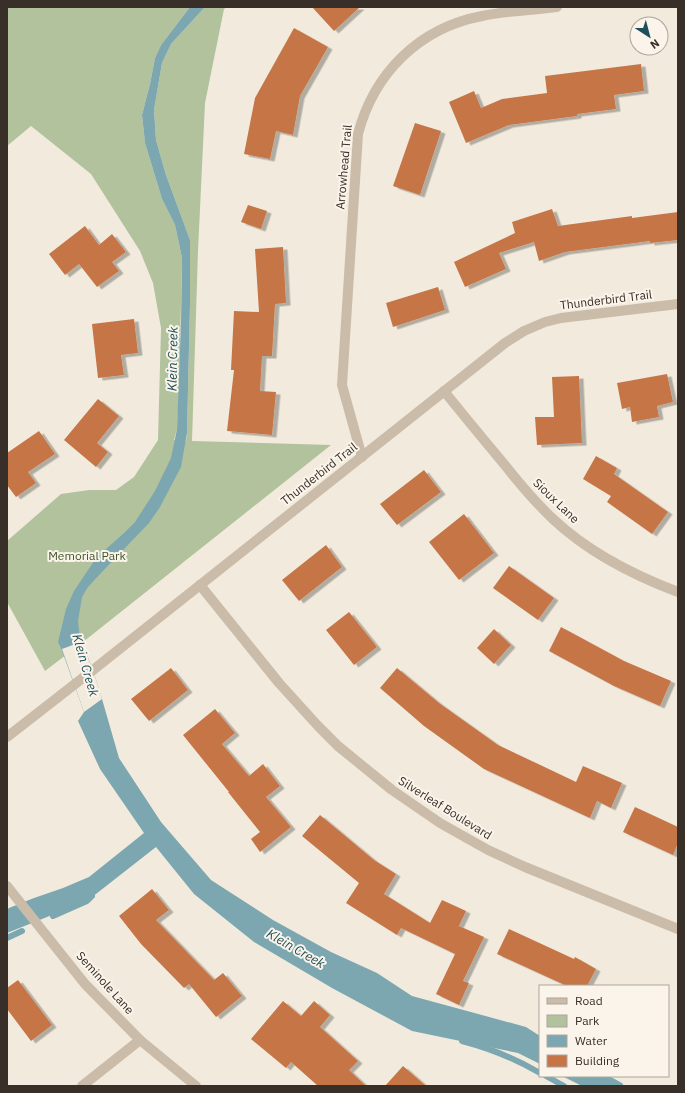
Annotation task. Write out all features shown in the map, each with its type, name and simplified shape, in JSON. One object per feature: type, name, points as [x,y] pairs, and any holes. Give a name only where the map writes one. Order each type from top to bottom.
[{"type":"street","name":"Arrowhead Trail","points":[[362,457],[342,386],[358,134],[362,118],[387,73],[406,54],[426,38],[442,28],[461,21],[482,16],[558,7]]},
{"type":"street","name":"Thunderbird Trail","points":[[7,737],[505,343],[524,331],[545,322],[562,318],[678,304]]},
{"type":"street","name":"Sioux Lane","points":[[444,392],[526,491],[553,519],[583,543],[606,558],[627,570],[678,592]]},
{"type":"street","name":"Silverleaf Boulevard","points":[[200,584],[279,683],[318,726],[338,746],[392,790],[440,823],[488,850],[525,867],[678,929]]},
{"type":"street","name":"Seminole Lane","points":[[7,886],[85,984],[140,1040],[196,1086]]},
{"type":"street","points":[[82,1086],[140,1040]]},
{"type":"green space","name":"Memorial Park","points":[[7,7],[190,7],[161,45],[155,58],[142,115],[145,143],[162,199],[175,225],[182,258],[179,390],[177,429],[174,440],[186,441],[190,305],[190,240],[166,175],[156,140],[154,110],[162,63],[171,44],[205,7],[227,7],[224,9],[205,103],[198,251],[192,441],[331,445],[45,671],[7,602],[7,541],[61,494],[89,490],[116,490],[134,477],[158,440],[161,328],[153,283],[140,251],[91,174],[31,126],[7,146]]},
{"type":"water","points":[[190,7],[205,7],[171,44],[162,63],[154,110],[156,140],[166,175],[190,240],[187,433],[181,467],[160,507],[149,523],[88,587],[82,597],[78,621],[80,638],[93,670],[119,758],[161,822],[211,880],[273,920],[331,952],[377,973],[412,996],[526,1027],[539,1035],[539,1064],[518,1053],[412,1031],[332,988],[254,942],[194,894],[156,847],[87,901],[7,933],[7,910],[9,908],[89,877],[144,833],[100,769],[78,721],[84,712],[58,642],[66,609],[74,591],[96,558],[135,522],[155,491],[171,458],[177,429],[182,258],[175,225],[162,199],[145,143],[142,115],[155,58],[161,45]]},
{"type":"water","points":[[564,1077],[611,1077],[622,1083],[624,1086],[582,1086]]},
{"type":"pier","points":[[81,642],[93,670],[102,699],[84,712],[62,649]]},
{"type":"building","points":[[312,7],[360,7],[334,31]]},
{"type":"building","points":[[294,28],[328,47],[300,96],[293,135],[276,131],[270,159],[244,154],[255,98]]},
{"type":"building","points":[[641,64],[644,91],[614,95],[616,109],[509,125],[466,143],[449,102],[474,91],[481,108],[502,99],[547,93],[545,76]]},
{"type":"building","points":[[415,123],[441,131],[420,195],[393,186]]},
{"type":"building","points":[[248,205],[267,211],[261,229],[241,222]]},
{"type":"building","points":[[552,209],[558,226],[632,216],[632,218],[678,212],[678,240],[650,243],[650,241],[565,252],[539,261],[534,242],[499,253],[506,269],[465,287],[454,262],[515,233],[512,222]]},
{"type":"building","points":[[85,226],[99,245],[112,234],[126,252],[112,262],[119,271],[97,287],[79,264],[65,275],[49,254]]},
{"type":"building","points":[[283,247],[286,303],[275,304],[272,356],[262,356],[260,391],[276,392],[272,435],[227,431],[234,370],[231,370],[234,311],[259,312],[255,249]]},
{"type":"building","points":[[438,287],[445,310],[393,327],[386,303]]},
{"type":"building","points":[[134,319],[138,353],[121,355],[124,375],[98,378],[92,324]]},
{"type":"building","points":[[667,374],[673,402],[657,406],[659,417],[632,422],[630,407],[622,409],[617,383]]},
{"type":"building","points":[[579,376],[582,443],[537,445],[535,417],[554,417],[552,377]]},
{"type":"building","points":[[98,399],[119,416],[97,443],[108,452],[96,467],[64,440]]},
{"type":"building","points":[[39,431],[55,454],[28,472],[36,483],[16,497],[7,485],[7,453]]},
{"type":"building","points":[[596,456],[617,468],[614,474],[668,512],[652,534],[607,502],[611,496],[583,479]]},
{"type":"building","points":[[424,470],[441,492],[397,525],[380,504]]},
{"type":"building","points":[[464,514],[494,553],[459,580],[429,542]]},
{"type":"building","points":[[326,545],[342,567],[299,601],[282,580]]},
{"type":"building","points":[[509,566],[554,598],[538,620],[493,588]]},
{"type":"building","points":[[349,612],[377,647],[354,665],[326,630]]},
{"type":"building","points":[[561,627],[624,661],[671,681],[660,706],[614,686],[549,651]]},
{"type":"building","points":[[494,629],[511,645],[494,664],[477,648]]},
{"type":"building","points":[[171,668],[188,690],[149,721],[131,699]]},
{"type":"building","points":[[397,668],[439,703],[498,745],[576,782],[583,766],[622,783],[611,808],[597,801],[590,818],[484,769],[424,726],[380,688]]},
{"type":"building","points":[[215,709],[235,733],[222,744],[249,776],[263,764],[280,786],[266,797],[291,827],[260,852],[251,839],[260,832],[183,735]]},
{"type":"building","points":[[635,807],[678,827],[678,843],[673,855],[623,832]]},
{"type":"building","points":[[320,815],[374,860],[396,874],[384,894],[430,923],[442,900],[466,911],[459,926],[484,937],[463,981],[469,983],[459,1005],[436,994],[455,954],[401,928],[397,935],[346,903],[359,883],[302,836]]},
{"type":"building","points":[[152,889],[169,910],[156,920],[214,980],[223,973],[242,996],[216,1017],[189,984],[184,988],[141,944],[119,916]]},
{"type":"building","points":[[509,929],[574,959],[575,957],[596,969],[588,985],[565,985],[497,954]]},
{"type":"building","points":[[18,980],[52,1025],[31,1041],[7,1009],[7,988]]},
{"type":"building","points":[[283,1001],[301,1016],[314,1001],[330,1015],[320,1027],[358,1061],[349,1070],[366,1086],[318,1086],[291,1062],[286,1068],[251,1039]]},
{"type":"building","points":[[403,1066],[426,1086],[385,1086]]},
{"type":"waterway","points":[[53,916],[87,901],[92,896]]},
{"type":"waterway","points":[[7,938],[22,931]]},
{"type":"waterway","name":"Klein Creek","points":[[462,1041],[502,1054],[539,1072]]},
{"type":"waterway","name":"Klein Creek","points":[[548,1077],[564,1086]]}]
